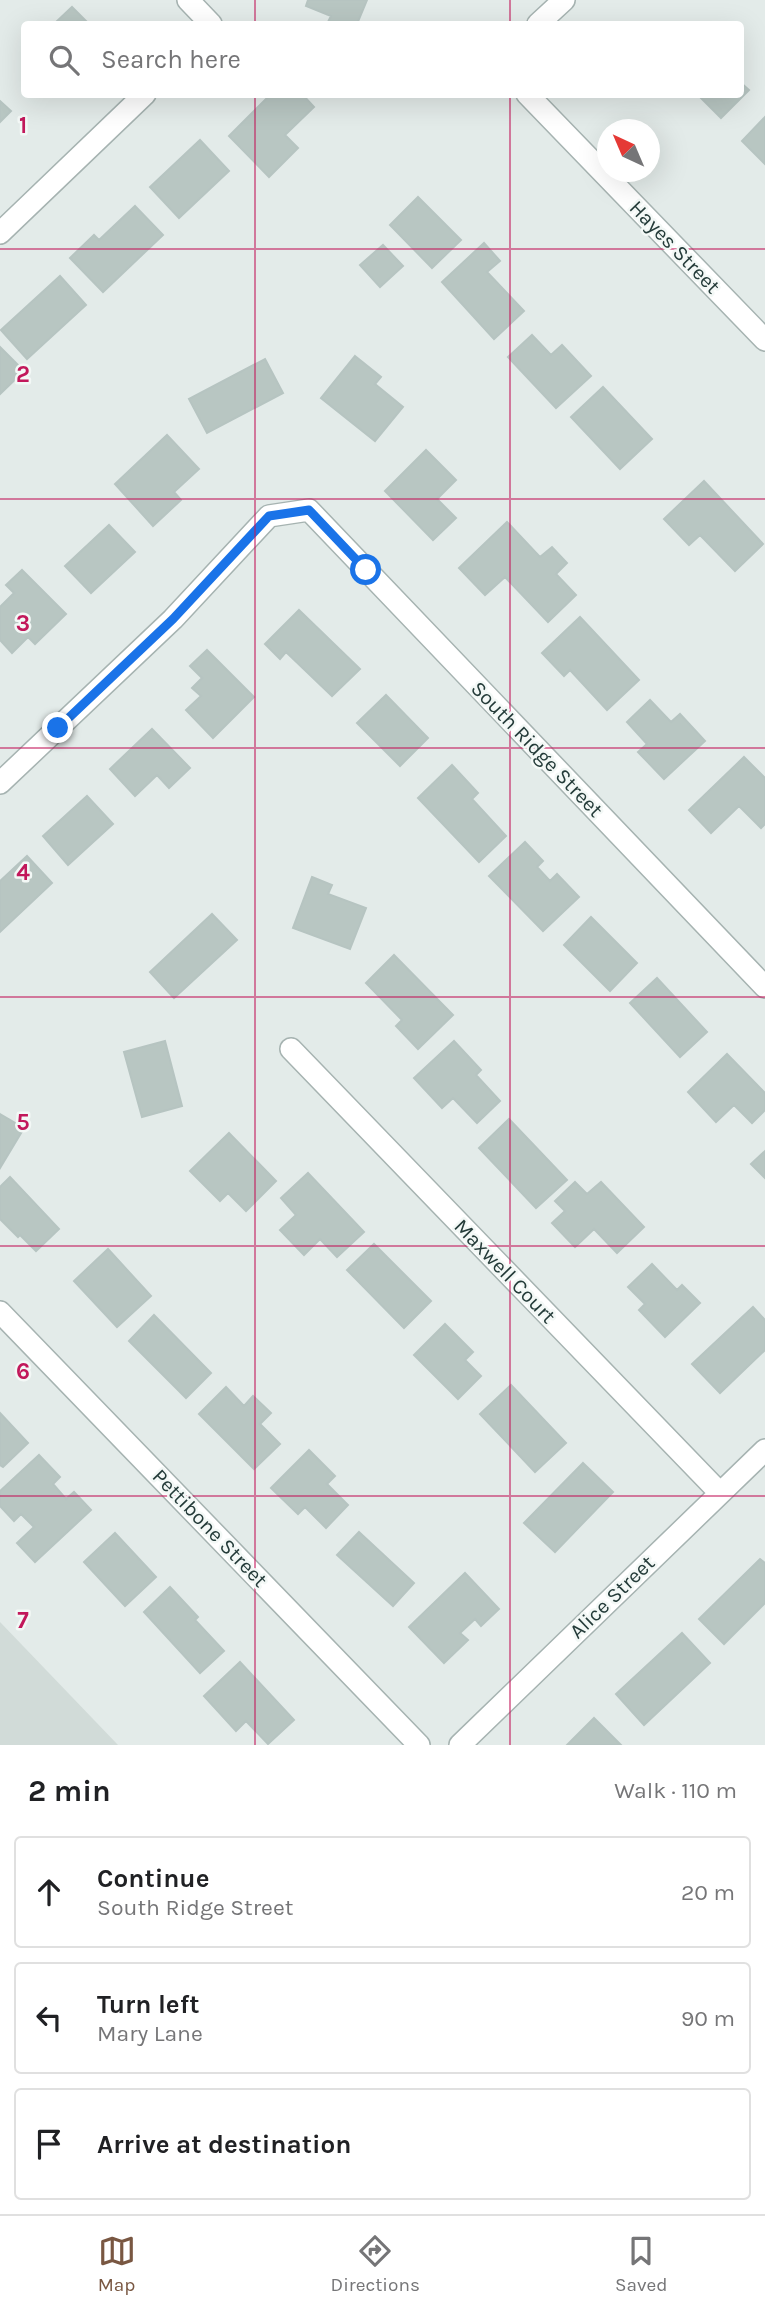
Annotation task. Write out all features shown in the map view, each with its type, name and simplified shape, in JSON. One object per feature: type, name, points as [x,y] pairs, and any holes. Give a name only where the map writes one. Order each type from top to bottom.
[{"type":"street","points":[[188,0],[208,21]]},
{"type":"street","points":[[541,21],[564,0]]},
{"type":"street","points":[[0,233],[141,98]]},
{"type":"street","name":"Hayes Street","points":[[531,98],[765,340]]},
{"type":"street","name":"South Ridge Street","points":[[0,783],[173,619],[269,516],[309,510],[765,987]]},
{"type":"street","name":"Maxwell Court","points":[[291,1049],[720,1493]]},
{"type":"street","name":"Pettibone Street","points":[[0,1312],[419,1745]]},
{"type":"street","name":"Alice Street","points":[[460,1745],[765,1450]]},
{"type":"shaded area","points":[[0,1622],[118,1745],[0,1745]]},
{"type":"building","points":[[308,0],[367,0],[358,21],[328,21],[331,16],[306,6]]},
{"type":"building","points":[[72,7],[86,21],[57,21]]},
{"type":"building","points":[[267,98],[306,98],[314,107],[285,135],[298,148],[269,177],[229,136]]},
{"type":"building","points":[[701,98],[741,98],[721,118]]},
{"type":"building","points":[[0,101],[11,111],[0,122]]},
{"type":"building","points":[[765,117],[765,164],[742,141]]},
{"type":"building","points":[[200,140],[229,171],[179,218],[150,187]]},
{"type":"building","points":[[418,197],[461,240],[432,268],[390,225]]},
{"type":"building","points":[[135,206],[163,235],[103,292],[70,258],[94,235],[99,240]]},
{"type":"building","points":[[484,243],[500,261],[487,272],[524,311],[494,339],[442,282]]},
{"type":"building","points":[[383,245],[403,266],[380,287],[360,265]]},
{"type":"building","points":[[60,276],[86,305],[27,359],[1,330]]},
{"type":"building","points":[[532,335],[551,355],[562,345],[591,376],[556,408],[508,357]]},
{"type":"building","points":[[0,347],[24,371],[0,394]]},
{"type":"building","points":[[355,356],[381,377],[375,384],[403,407],[375,441],[321,398]]},
{"type":"building","points":[[265,359],[283,393],[207,433],[189,399]]},
{"type":"building","points":[[603,387],[652,439],[620,469],[571,417]]},
{"type":"building","points":[[167,435],[199,469],[174,492],[181,500],[153,526],[115,484]]},
{"type":"building","points":[[426,450],[456,480],[437,499],[456,518],[433,540],[385,491]]},
{"type":"building","points":[[704,481],[763,544],[735,571],[700,535],[689,545],[664,519]]},
{"type":"building","points":[[507,522],[540,557],[552,547],[567,563],[556,574],[576,595],[548,622],[505,577],[485,595],[459,568]]},
{"type":"building","points":[[109,525],[135,552],[91,593],[65,566]]},
{"type":"building","points":[[22,570],[66,614],[35,644],[28,637],[12,653],[0,640],[0,607],[14,593],[6,585]]},
{"type":"building","points":[[299,610],[360,669],[332,696],[286,652],[280,659],[265,644]]},
{"type":"building","points":[[580,617],[639,680],[607,710],[570,670],[564,676],[542,653]]},
{"type":"building","points":[[207,650],[254,697],[213,738],[186,710],[201,696],[192,688],[202,678],[190,666]]},
{"type":"building","points":[[386,695],[428,738],[400,766],[357,723]]},
{"type":"building","points":[[650,700],[671,722],[680,714],[705,741],[664,779],[638,752],[647,744],[627,722]]},
{"type":"building","points":[[152,729],[190,768],[169,788],[157,775],[135,796],[110,769]]},
{"type":"building","points":[[744,757],[765,778],[765,824],[761,828],[739,806],[711,833],[689,810]]},
{"type":"building","points":[[452,765],[478,793],[472,799],[506,836],[479,862],[418,798]]},
{"type":"building","points":[[87,796],[113,824],[68,865],[43,836]]},
{"type":"building","points":[[525,842],[543,861],[537,867],[550,881],[557,874],[579,897],[543,931],[489,876]]},
{"type":"building","points":[[27,856],[52,883],[0,932],[0,881]]},
{"type":"building","points":[[312,877],[332,885],[328,894],[366,908],[350,949],[293,928]]},
{"type":"building","points":[[212,914],[237,940],[174,998],[150,972]]},
{"type":"building","points":[[591,917],[637,963],[610,991],[564,945]]},
{"type":"building","points":[[394,955],[453,1015],[418,1049],[396,1026],[402,1020],[366,983]]},
{"type":"building","points":[[657,978],[707,1032],[680,1057],[630,1003]]},
{"type":"building","points":[[165,1041],[182,1106],[142,1117],[124,1052]]},
{"type":"building","points":[[454,1041],[481,1070],[476,1075],[500,1101],[477,1123],[453,1098],[442,1108],[414,1078]]},
{"type":"building","points":[[727,1054],[765,1093],[765,1110],[752,1123],[734,1105],[716,1122],[688,1092]]},
{"type":"building","points":[[0,1114],[24,1128],[0,1168]]},
{"type":"building","points":[[509,1119],[567,1180],[536,1208],[479,1148]]},
{"type":"building","points":[[229,1133],[276,1181],[246,1211],[228,1193],[220,1201],[190,1171]]},
{"type":"building","points":[[765,1151],[765,1178],[751,1164]]},
{"type":"building","points":[[308,1173],[364,1232],[337,1257],[320,1239],[304,1255],[280,1230],[296,1215],[281,1198]]},
{"type":"building","points":[[10,1177],[59,1229],[36,1251],[0,1219],[0,1187]]},
{"type":"building","points":[[575,1182],[587,1194],[601,1182],[644,1227],[617,1253],[594,1229],[575,1247],[552,1223],[565,1211],[555,1201]]},
{"type":"building","points":[[374,1244],[431,1301],[404,1328],[347,1270]]},
{"type":"building","points":[[108,1249],[151,1296],[117,1327],[74,1281]]},
{"type":"building","points":[[652,1264],[677,1290],[682,1285],[700,1303],[665,1337],[639,1310],[645,1304],[628,1287]]},
{"type":"building","points":[[753,1307],[765,1320],[765,1350],[720,1393],[692,1364]]},
{"type":"building","points":[[154,1315],[211,1373],[186,1398],[129,1341]]},
{"type":"building","points":[[445,1324],[473,1352],[465,1360],[481,1376],[458,1399],[414,1355]]},
{"type":"building","points":[[511,1385],[566,1443],[535,1472],[480,1414]]},
{"type":"building","points":[[226,1387],[244,1406],[253,1396],[271,1413],[260,1424],[280,1444],[254,1469],[199,1414]]},
{"type":"building","points":[[0,1413],[28,1443],[3,1467],[0,1465]]},
{"type":"building","points":[[309,1450],[335,1476],[327,1484],[348,1505],[326,1528],[305,1507],[298,1514],[271,1488]]},
{"type":"building","points":[[39,1455],[60,1477],[53,1484],[66,1499],[74,1492],[91,1510],[35,1562],[17,1543],[34,1527],[21,1514],[14,1521],[0,1506],[0,1491]]},
{"type":"building","points":[[583,1463],[613,1492],[555,1552],[524,1523]]},
{"type":"building","points":[[359,1532],[414,1583],[393,1606],[337,1555]]},
{"type":"building","points":[[115,1533],[156,1577],[125,1606],[84,1562]]},
{"type":"building","points":[[760,1559],[765,1563],[765,1603],[724,1644],[699,1619]]},
{"type":"building","points":[[465,1573],[499,1609],[481,1626],[475,1619],[460,1633],[468,1640],[444,1663],[409,1627]]},
{"type":"building","points":[[170,1587],[198,1617],[195,1620],[224,1651],[200,1673],[144,1612]]},
{"type":"building","points":[[682,1633],[710,1663],[644,1725],[616,1694]]},
{"type":"building","points":[[240,1662],[294,1720],[268,1744],[246,1721],[236,1731],[204,1696]]},
{"type":"building","points":[[594,1718],[621,1745],[567,1745]]},
{"type":"route","points":[[58,728],[173,619],[269,516],[309,510],[366,570]]}]
